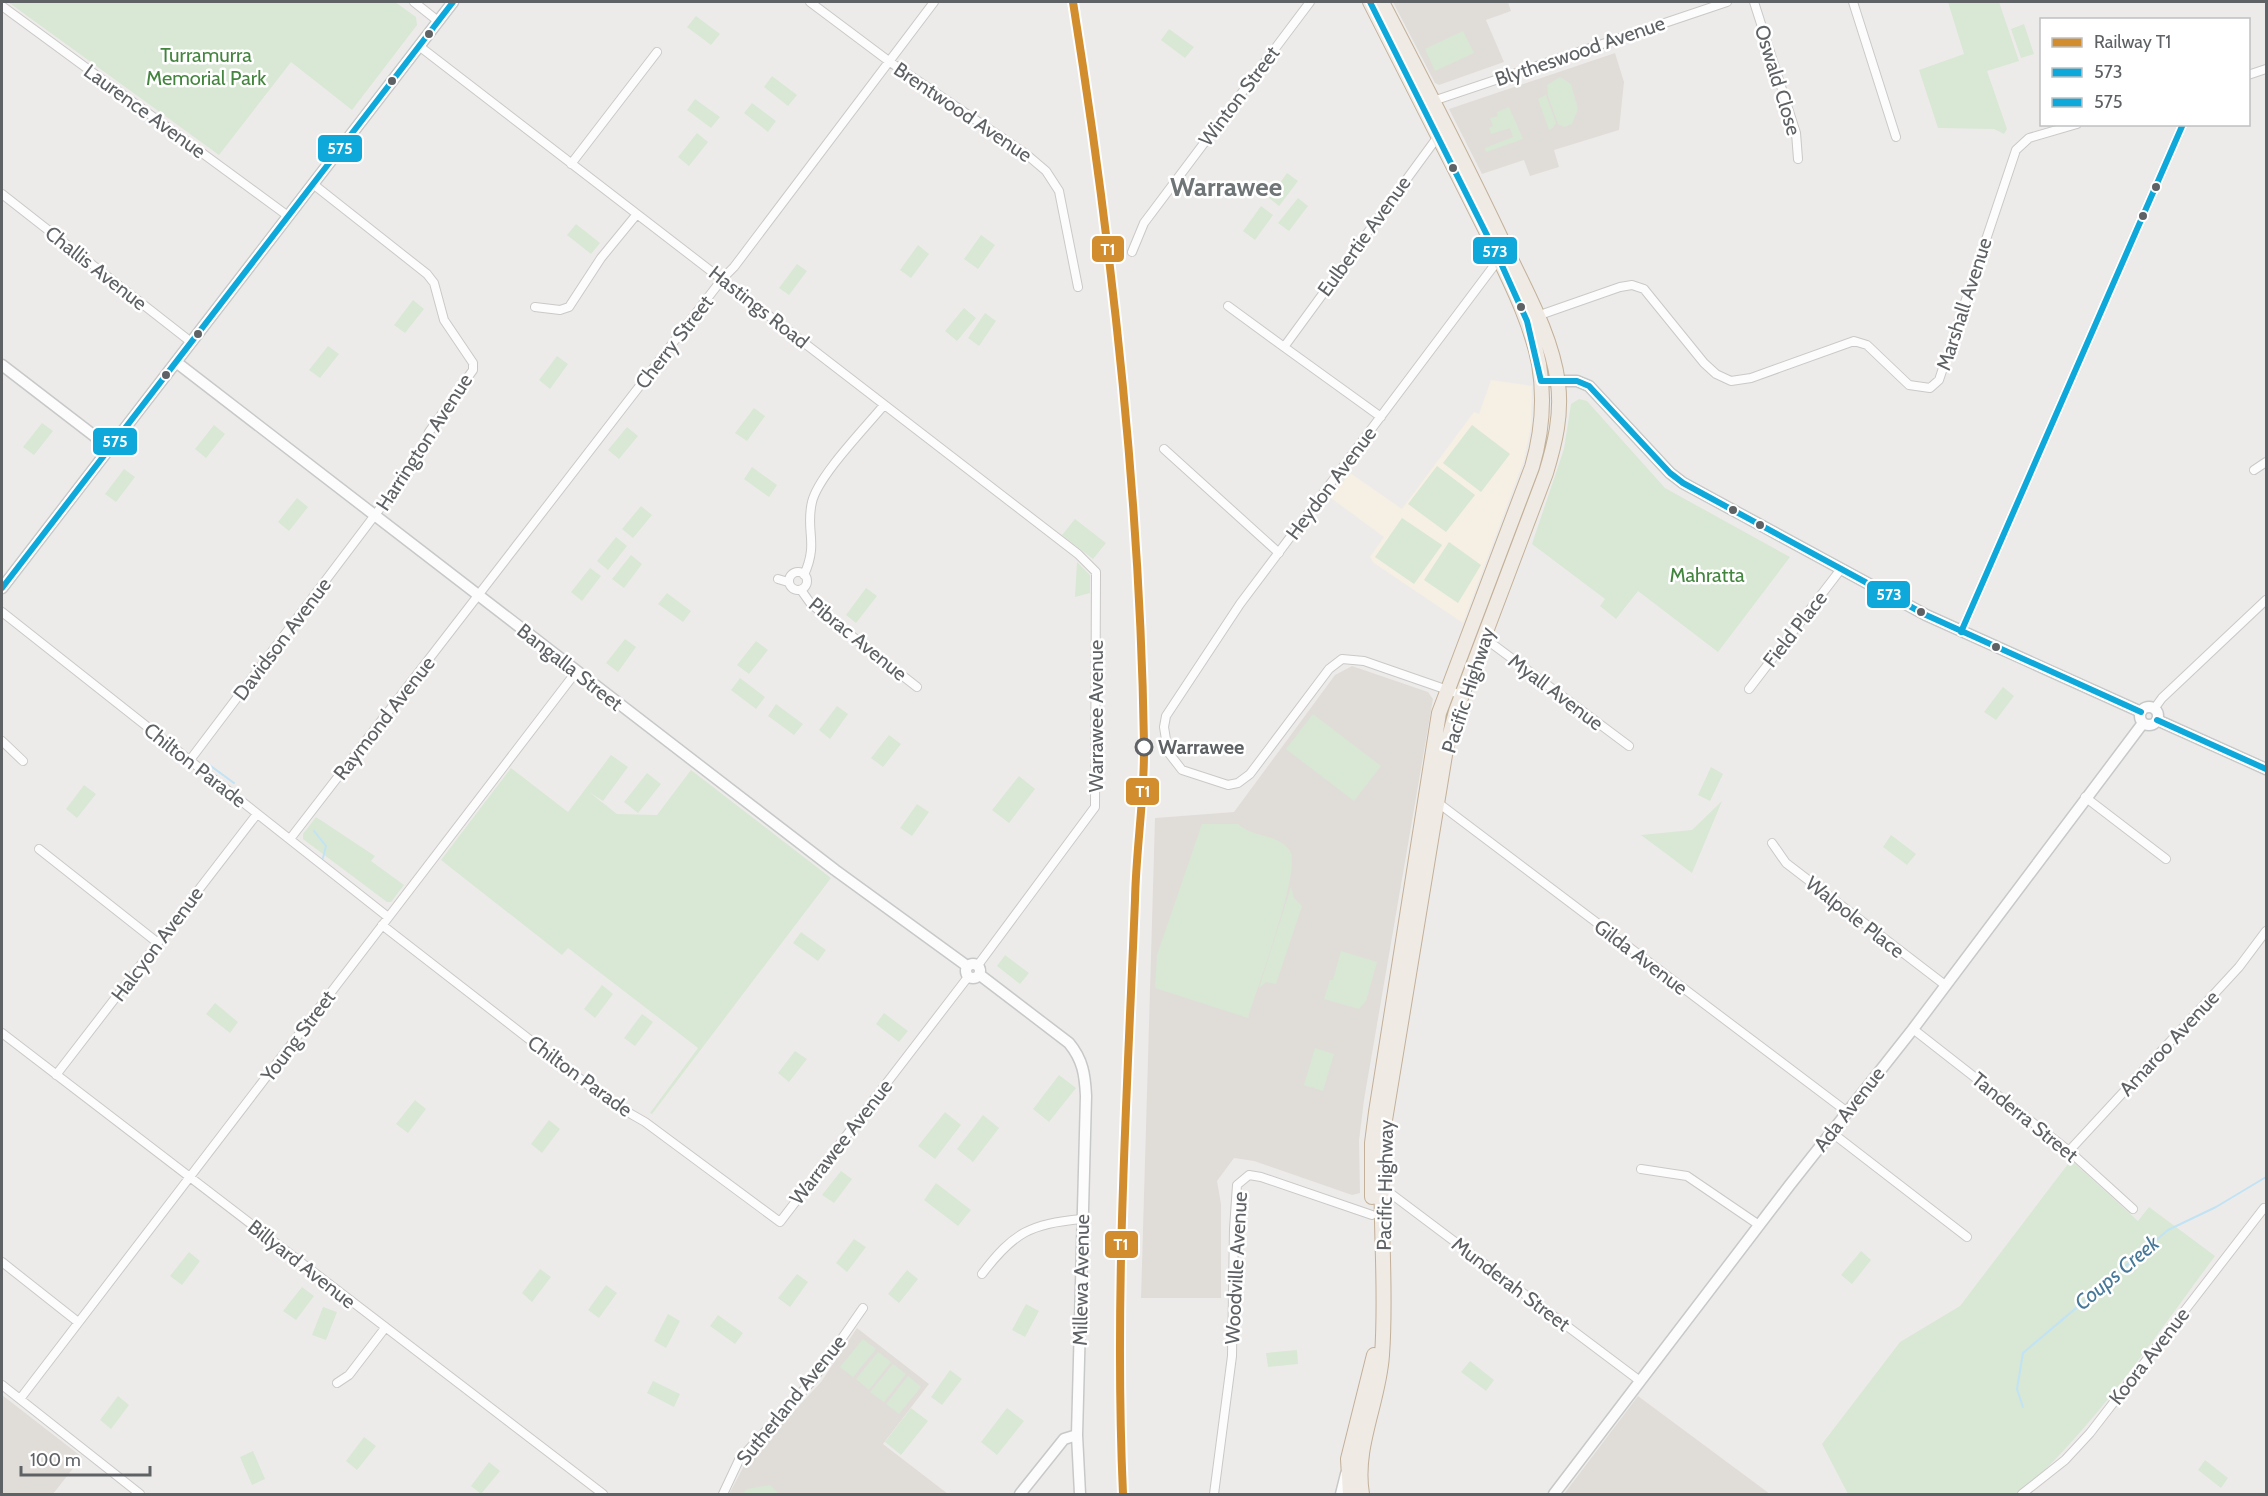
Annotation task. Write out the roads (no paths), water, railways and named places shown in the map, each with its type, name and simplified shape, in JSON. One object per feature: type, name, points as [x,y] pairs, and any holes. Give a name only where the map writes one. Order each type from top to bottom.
[{"type":"highway","name":"Pacific Highway","points":[[1362,1494],[1360,1462],[1377,1396],[1382,1355],[1381,1187],[1387,1108],[1448,741],[1462,695],[1554,447],[1560,405],[1557,381],[1537,316],[1442,133],[1370,2]]},
{"type":"highway","name":"Pacific Highway","points":[[1350,1494],[1348,1459],[1374,1354],[1372,1143],[1435,738],[1447,690],[1532,467],[1542,416],[1542,381],[1527,321],[1442,133],[1433,101],[1382,2]]},
{"type":"street","points":[[414,2],[438,21]]},
{"type":"street","points":[[2,588],[453,2]]},
{"type":"street","name":"Brentwood Avenue","points":[[810,2],[890,62],[1026,154],[1046,171],[1059,191],[1078,287]]},
{"type":"street","name":"Cherry Street","points":[[478,596],[723,278],[734,267],[934,2]]},
{"type":"street","name":"Winton Street","points":[[1132,252],[1144,223],[1310,2]]},
{"type":"street","name":"Blytheswood Avenue","points":[[1433,101],[1727,2]]},
{"type":"street","name":"Oswald Close","points":[[1754,2],[1796,133],[1798,159]]},
{"type":"street","points":[[1853,2],[1896,137]]},
{"type":"street","name":"Laurence Avenue","points":[[2,6],[288,216]]},
{"type":"street","name":"Hastings Road","points":[[419,46],[1086,560],[1096,572]]},
{"type":"street","points":[[571,164],[657,52]]},
{"type":"street","points":[[2250,74],[2266,69]]},
{"type":"street","name":"Marshall Avenue","points":[[1537,316],[1620,287],[1632,285],[1644,289],[1704,363],[1716,374],[1731,381],[1751,378],[1854,341],[1867,345],[1909,385],[1930,388],[1939,380],[2016,150],[2029,138],[2070,126]]},
{"type":"street","points":[[1961,632],[2182,126]]},
{"type":"street","name":"Eulbertie Avenue","points":[[1284,347],[1442,133]]},
{"type":"street","name":"Harrington Avenue","points":[[313,184],[427,274],[434,283],[448,328],[473,363],[472,370],[429,432],[422,454],[374,517]]},
{"type":"street","name":"Challis Avenue","points":[[2,194],[191,342]]},
{"type":"street","points":[[535,308],[560,310],[569,307],[601,258],[637,214]]},
{"type":"street","name":"Heydon Avenue","points":[[1447,690],[1364,661],[1342,659],[1329,669],[1250,774],[1233,785],[1196,777],[1176,766],[1166,744],[1164,721],[1168,712],[1240,604],[1499,259]]},
{"type":"street","points":[[1228,306],[1381,417]]},
{"type":"street","name":"Bangalla Street","points":[[176,362],[834,870],[1069,1043],[1078,1054],[1083,1066]]},
{"type":"street","points":[[2,365],[110,448]]},
{"type":"street","points":[[1542,381],[1577,381],[1592,388],[1670,473],[1683,483],[1961,632],[2142,718],[2151,725],[2157,720],[2158,714],[2154,708],[2146,707],[2142,718]]},
{"type":"street","name":"Pibrac Avenue","points":[[804,575],[813,547],[809,520],[813,495],[884,405]]},
{"type":"street","points":[[1164,449],[1279,553]]},
{"type":"street","points":[[2254,470],[2266,462]]},
{"type":"street","name":"Davidson Avenue","points":[[190,760],[374,517]]},
{"type":"street","name":"Field Place","points":[[1749,689],[1841,569]]},
{"type":"street","points":[[778,579],[788,582],[794,590],[801,590],[807,583],[804,575],[795,572],[788,582]]},
{"type":"street","name":"Warrawee Avenue","points":[[780,1222],[973,971],[1095,807],[1098,702],[1096,572]]},
{"type":"street","name":"Pibrac Avenue","points":[[801,590],[811,604],[918,687]]},
{"type":"street","name":"Raymond Avenue","points":[[290,840],[478,596]]},
{"type":"street","points":[[2154,708],[2266,600]]},
{"type":"street","name":"Chilton Parade","points":[[2,612],[388,917]]},
{"type":"street","name":"Myall Avenue","points":[[1483,637],[1629,746]]},
{"type":"street","name":"Young Street","points":[[20,1399],[576,672]]},
{"type":"street","points":[[1447,690],[1462,695]]},
{"type":"street","name":"Ada Avenue","points":[[1554,1494],[1846,1112],[1913,1029],[2142,718]]},
{"type":"street","points":[[2157,720],[2266,769]]},
{"type":"street","points":[[2,741],[23,761]]},
{"type":"street","points":[[2085,797],[2166,860]]},
{"type":"street","name":"Gilda Avenue","points":[[1437,802],[1846,1112]]},
{"type":"street","name":"Halcyon Avenue","points":[[57,1075],[257,814]]},
{"type":"street","name":"Walpole Place","points":[[1772,843],[1786,863],[1945,985]]},
{"type":"street","points":[[39,849],[158,943]]},
{"type":"street","name":"Chilton Parade","points":[[382,925],[610,1102],[645,1122],[780,1222]]},
{"type":"street","name":"Amaroo Avenue","points":[[2069,1151],[2239,967],[2266,931]]},
{"type":"street","name":"Tanderra Street","points":[[1913,1029],[2069,1151],[2133,1209]]},
{"type":"street","name":"Billyard Avenue","points":[[2,1033],[603,1494]]},
{"type":"street","name":"Millewa Avenue","points":[[1080,1494],[1077,1435],[1086,1096],[1083,1066]]},
{"type":"street","points":[[1831,1132],[1967,1238]]},
{"type":"street","points":[[1641,1169],[1687,1176],[1759,1225]]},
{"type":"street","name":"Woodville Avenue","points":[[1214,1494],[1232,1356],[1234,1229],[1238,1185],[1250,1175],[1261,1177],[1372,1215]]},
{"type":"street","name":"Munderah Street","points":[[1381,1187],[1640,1381]]},
{"type":"street","name":"Koora Avenue","points":[[2022,1494],[2065,1460],[2090,1433],[2266,1207]]},
{"type":"street","points":[[982,1275],[1002,1248],[1023,1232],[1046,1222],[1082,1218]]},
{"type":"street","points":[[2,1263],[78,1322]]},
{"type":"street","name":"Sutherland Avenue","points":[[723,1494],[739,1461],[813,1380],[863,1308]]},
{"type":"street","points":[[337,1383],[349,1375],[385,1328]]},
{"type":"street","points":[[2,1385],[140,1494]]},
{"type":"street","points":[[1020,1494],[1064,1439],[1077,1435]]},
{"type":"street","points":[[1341,1494],[1348,1459]]},
{"type":"waterway","points":[[208,764],[234,783]]},
{"type":"waterway","points":[[314,831],[326,846],[323,858]]},
{"type":"waterway","name":"Coups Creek","points":[[2023,1407],[2017,1389],[2023,1353],[2168,1230],[2216,1207],[2266,1177]]},
{"type":"rail line","name":"T1","points":[[1073,2],[1100,186],[1122,371],[1137,557],[1141,650],[1144,763],[1136,880],[1121,1271],[1123,1494]]},
{"type":"place","name":"Warrawee","points":[[1144,747]]},
{"type":"district","name":"Warrawee","points":[[1226,187]]},
{"type":"park label","name":"Turramurra Memorial Park","points":[[206,66]]},
{"type":"park label","name":"Mahratta","points":[[1707,575]]}]
